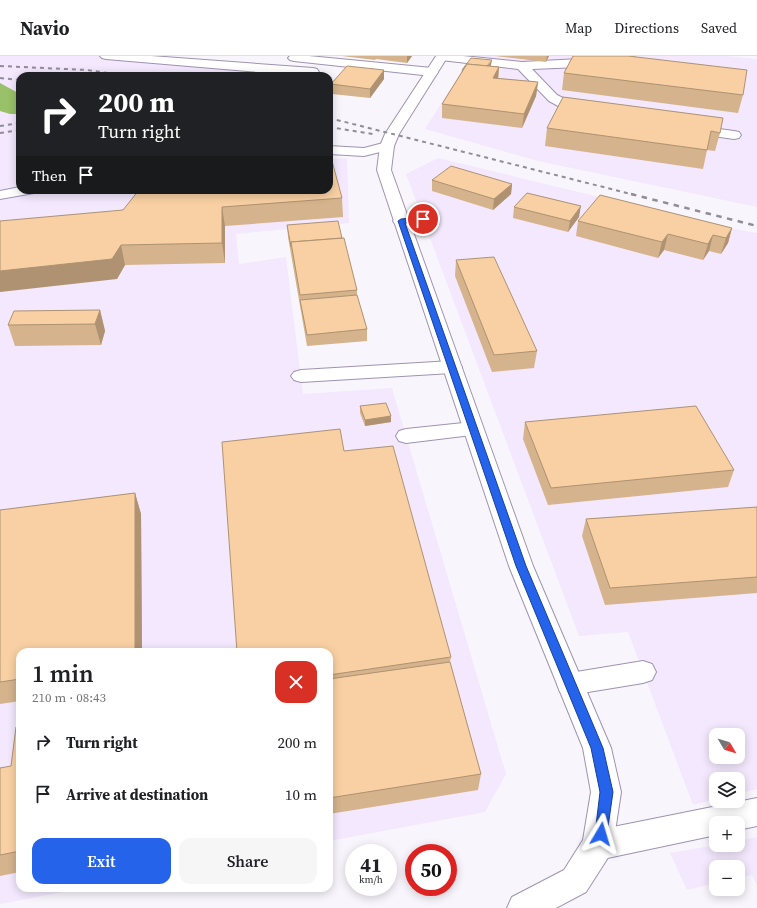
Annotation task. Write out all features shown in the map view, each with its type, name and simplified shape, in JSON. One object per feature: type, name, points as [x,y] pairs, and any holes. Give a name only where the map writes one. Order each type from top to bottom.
[{"type":"main road","points":[[106,56],[169,66],[217,65],[265,72],[313,72]]},
{"type":"main road","points":[[280,57],[522,66],[580,63],[611,66]]},
{"type":"main road","points":[[438,62],[392,134],[386,146],[384,170],[412,220],[452,367],[473,429],[521,566],[597,748],[606,792],[598,845],[575,881],[535,905]]},
{"type":"main road","points":[[213,72],[217,65]]},
{"type":"main road","points":[[522,66],[553,98],[576,110],[602,116]]},
{"type":"main road","points":[[680,127],[734,135]]},
{"type":"main road","points":[[333,150],[364,152],[386,146]]},
{"type":"main road","points":[[0,195],[16,192]]},
{"type":"main road","points":[[301,376],[452,367]]},
{"type":"main road","points":[[406,436],[473,429]]},
{"type":"main road","points":[[570,684],[643,672]]},
{"type":"main road","points":[[598,845],[757,812]]},
{"type":"shaded area","points":[[0,56],[149,56],[320,70],[319,72],[16,72],[16,194],[333,194],[333,159],[347,158],[349,223],[236,234],[239,264],[286,257],[303,394],[392,388],[506,774],[485,812],[333,840],[333,648],[16,648],[16,892],[62,892],[0,904]]},
{"type":"shaded area","points":[[471,56],[495,56],[546,62],[549,56],[727,56],[757,59],[757,207],[538,161],[425,129]]},
{"type":"shaded area","points":[[438,158],[724,227],[757,233],[757,789],[745,792],[745,772],[709,772],[709,801],[693,805],[628,632],[579,636],[406,174]]},
{"type":"shaded area","points":[[757,837],[757,886],[752,875],[745,876],[745,860],[709,860],[709,885],[687,890],[670,853],[709,846],[709,852],[745,852],[745,840]]},
{"type":"green space","points":[[0,83],[16,92],[16,114],[0,111]]},
{"type":"building","points":[[573,56],[628,56],[747,70],[743,95],[564,73]]},
{"type":"building","points":[[471,58],[492,60],[487,66],[467,64],[462,70]]},
{"type":"building","points":[[467,64],[499,67],[493,78],[538,82],[524,114],[442,104]]},
{"type":"building","points":[[347,66],[384,70],[370,89],[333,84],[333,82]]},
{"type":"building","points":[[563,97],[723,118],[720,133],[711,131],[707,150],[547,128]]},
{"type":"building","points":[[333,164],[342,198],[222,207],[222,243],[121,245],[112,259],[0,271],[0,221],[123,210],[136,194],[333,194]]},
{"type":"building","points":[[451,166],[512,184],[494,199],[432,180]]},
{"type":"building","points":[[527,193],[581,206],[570,221],[514,207]]},
{"type":"building","points":[[600,195],[732,228],[726,238],[713,235],[708,244],[668,234],[662,242],[578,221]]},
{"type":"building","points":[[338,221],[342,238],[291,242],[291,247],[287,225]]},
{"type":"building","points":[[344,238],[357,290],[300,295],[291,242]]},
{"type":"building","points":[[494,257],[537,351],[494,355],[456,260]]},
{"type":"building","points":[[357,295],[367,329],[307,335],[300,300]]},
{"type":"building","points":[[100,310],[95,324],[8,325],[14,311]]},
{"type":"building","points":[[386,403],[391,416],[365,420],[360,406]]},
{"type":"building","points":[[696,406],[734,470],[551,488],[525,422]]},
{"type":"building","points":[[340,429],[344,451],[393,446],[451,657],[333,674],[333,648],[237,648],[222,442]]},
{"type":"building","points":[[135,493],[135,648],[16,648],[16,680],[0,682],[0,510]]},
{"type":"building","points":[[757,507],[757,577],[610,588],[586,519]]},
{"type":"building","points":[[450,662],[481,774],[333,797],[333,678]]},
{"type":"building","points":[[16,727],[16,852],[0,855],[0,768],[11,766]]},
{"type":"railway","points":[[0,66],[101,72]]},
{"type":"railway","points":[[0,78],[16,80]]},
{"type":"railway","points":[[333,119],[635,195]]},
{"type":"railway","points":[[0,126],[16,124]]},
{"type":"railway","points":[[333,128],[373,134]]},
{"type":"railway","points":[[0,133],[16,131]]},
{"type":"railway","points":[[631,194],[757,226]]},
{"type":"route","points":[[423,219],[401,221],[521,566],[597,748],[606,792],[601,834]]}]
